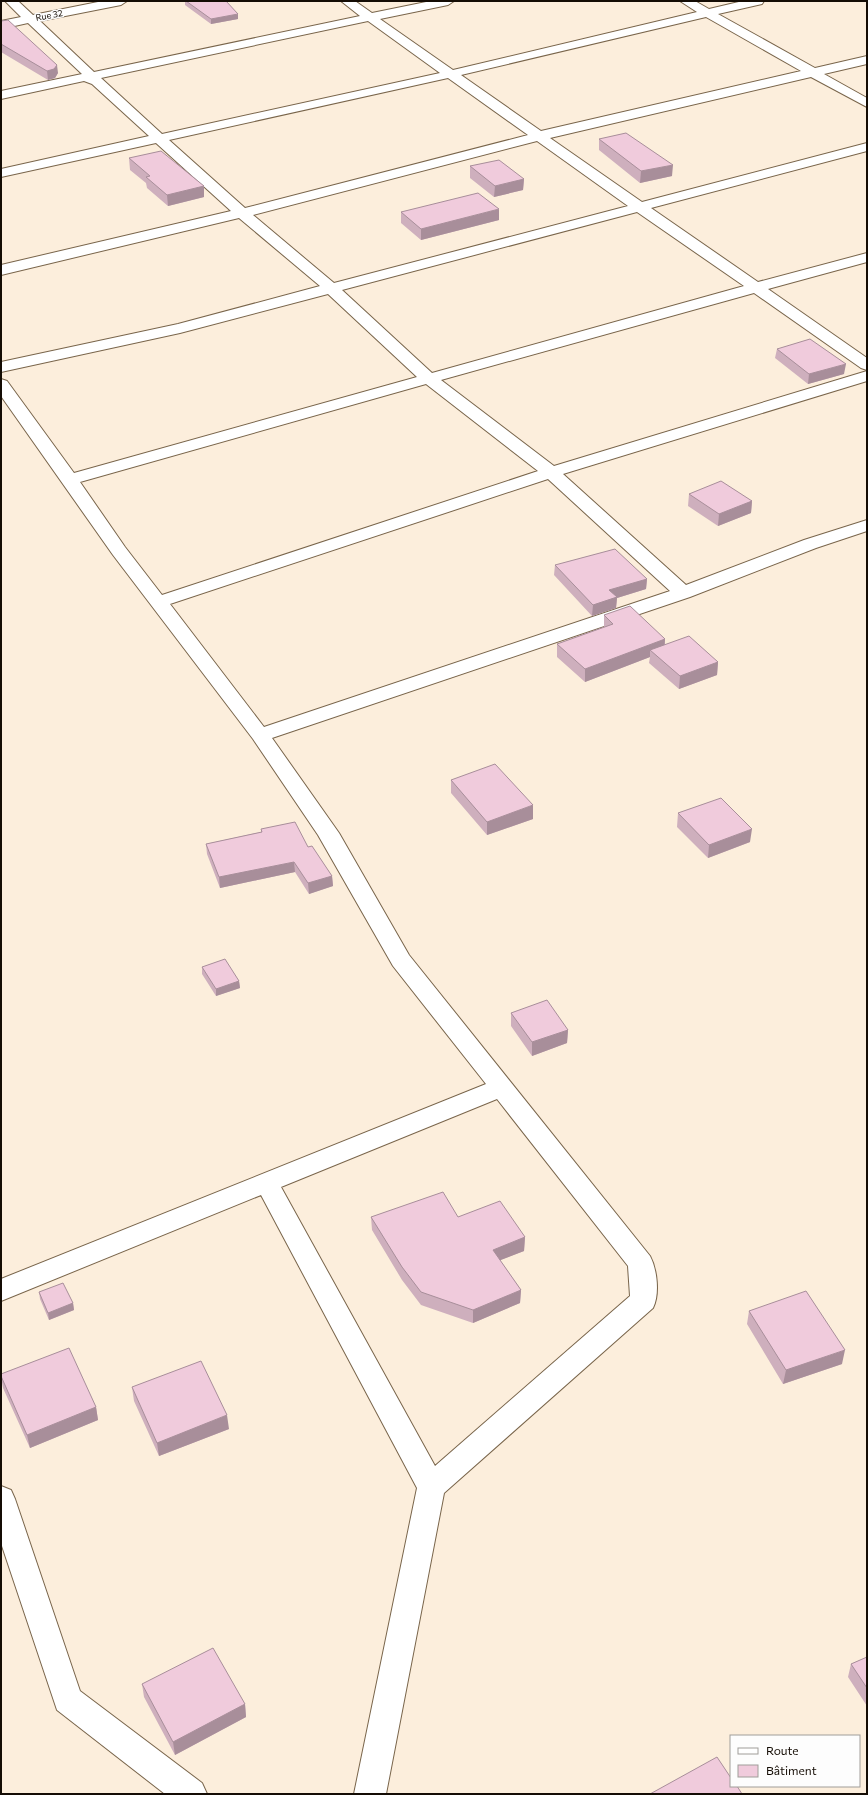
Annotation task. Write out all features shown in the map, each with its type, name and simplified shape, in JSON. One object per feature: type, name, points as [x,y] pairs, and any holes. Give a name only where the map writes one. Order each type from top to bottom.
[{"type":"street","points":[[11,1],[159,139],[242,213],[331,288],[429,379],[551,472],[683,593]]},
{"type":"street","name":"Rue 32","points":[[1,25],[121,1]]},
{"type":"street","points":[[347,1],[867,365]]},
{"type":"street","points":[[1,95],[92,78],[448,1]]},
{"type":"street","points":[[686,1],[705,13],[815,72],[867,103]]},
{"type":"street","points":[[1,173],[451,74],[758,1]]},
{"type":"street","points":[[1,270],[242,213],[539,136],[867,60]]},
{"type":"street","points":[[1,367],[180,328],[638,206],[867,147]]},
{"type":"street","points":[[70,480],[867,257]]},
{"type":"street","points":[[158,602],[551,472],[867,376]]},
{"type":"street","points":[[1,384],[119,551],[260,735],[328,833],[401,960],[641,1263],[644,1300],[431,1487],[370,1794]]},
{"type":"street","points":[[260,735],[683,593],[810,544],[867,525]]},
{"type":"street","points":[[1,1290],[502,1087]]},
{"type":"street","points":[[266,1182],[431,1487]]},
{"type":"street","points":[[1,1499],[68,1700],[191,1794]]},
{"type":"building","points":[[186,1],[226,1],[238,14],[211,19]]},
{"type":"building","points":[[8,20],[57,65],[54,69],[47,71],[1,44],[1,21]]},
{"type":"building","points":[[626,133],[673,165],[641,171],[599,139]]},
{"type":"building","points":[[161,151],[204,186],[167,195],[146,177],[150,176],[129,158]]},
{"type":"building","points":[[499,160],[524,179],[495,186],[470,166]]},
{"type":"building","points":[[478,193],[499,209],[421,229],[401,212]]},
{"type":"building","points":[[810,339],[846,364],[809,374],[777,349]]},
{"type":"building","points":[[721,481],[752,501],[719,514],[689,494]]},
{"type":"building","points":[[615,549],[647,579],[609,590],[617,597],[593,605],[555,565]]},
{"type":"building","points":[[630,606],[665,639],[585,669],[557,644],[613,624],[604,615]]},
{"type":"building","points":[[689,636],[718,662],[680,676],[650,650]]},
{"type":"building","points":[[495,764],[533,805],[487,822],[451,780]]},
{"type":"building","points":[[721,798],[752,829],[709,845],[678,813]]},
{"type":"building","points":[[295,822],[308,847],[312,846],[332,876],[308,883],[294,862],[219,877],[206,844],[262,832],[261,829]]},
{"type":"building","points":[[225,959],[239,981],[216,989],[202,967]]},
{"type":"building","points":[[547,1000],[568,1030],[532,1042],[511,1013]]},
{"type":"building","points":[[443,1192],[458,1217],[500,1201],[525,1237],[493,1250],[521,1290],[473,1310],[421,1292],[402,1267],[371,1217]]},
{"type":"building","points":[[63,1283],[73,1303],[48,1313],[39,1292]]},
{"type":"building","points":[[806,1291],[845,1350],[786,1370],[749,1311]]},
{"type":"building","points":[[69,1348],[96,1407],[27,1435],[1,1374]]},
{"type":"building","points":[[201,1361],[227,1415],[157,1443],[132,1387]]},
{"type":"building","points":[[213,1648],[245,1704],[173,1742],[142,1684]]},
{"type":"building","points":[[867,1657],[867,1688],[851,1664]]},
{"type":"building","points":[[717,1757],[730,1776],[730,1787],[738,1787],[742,1794],[650,1794]]}]
